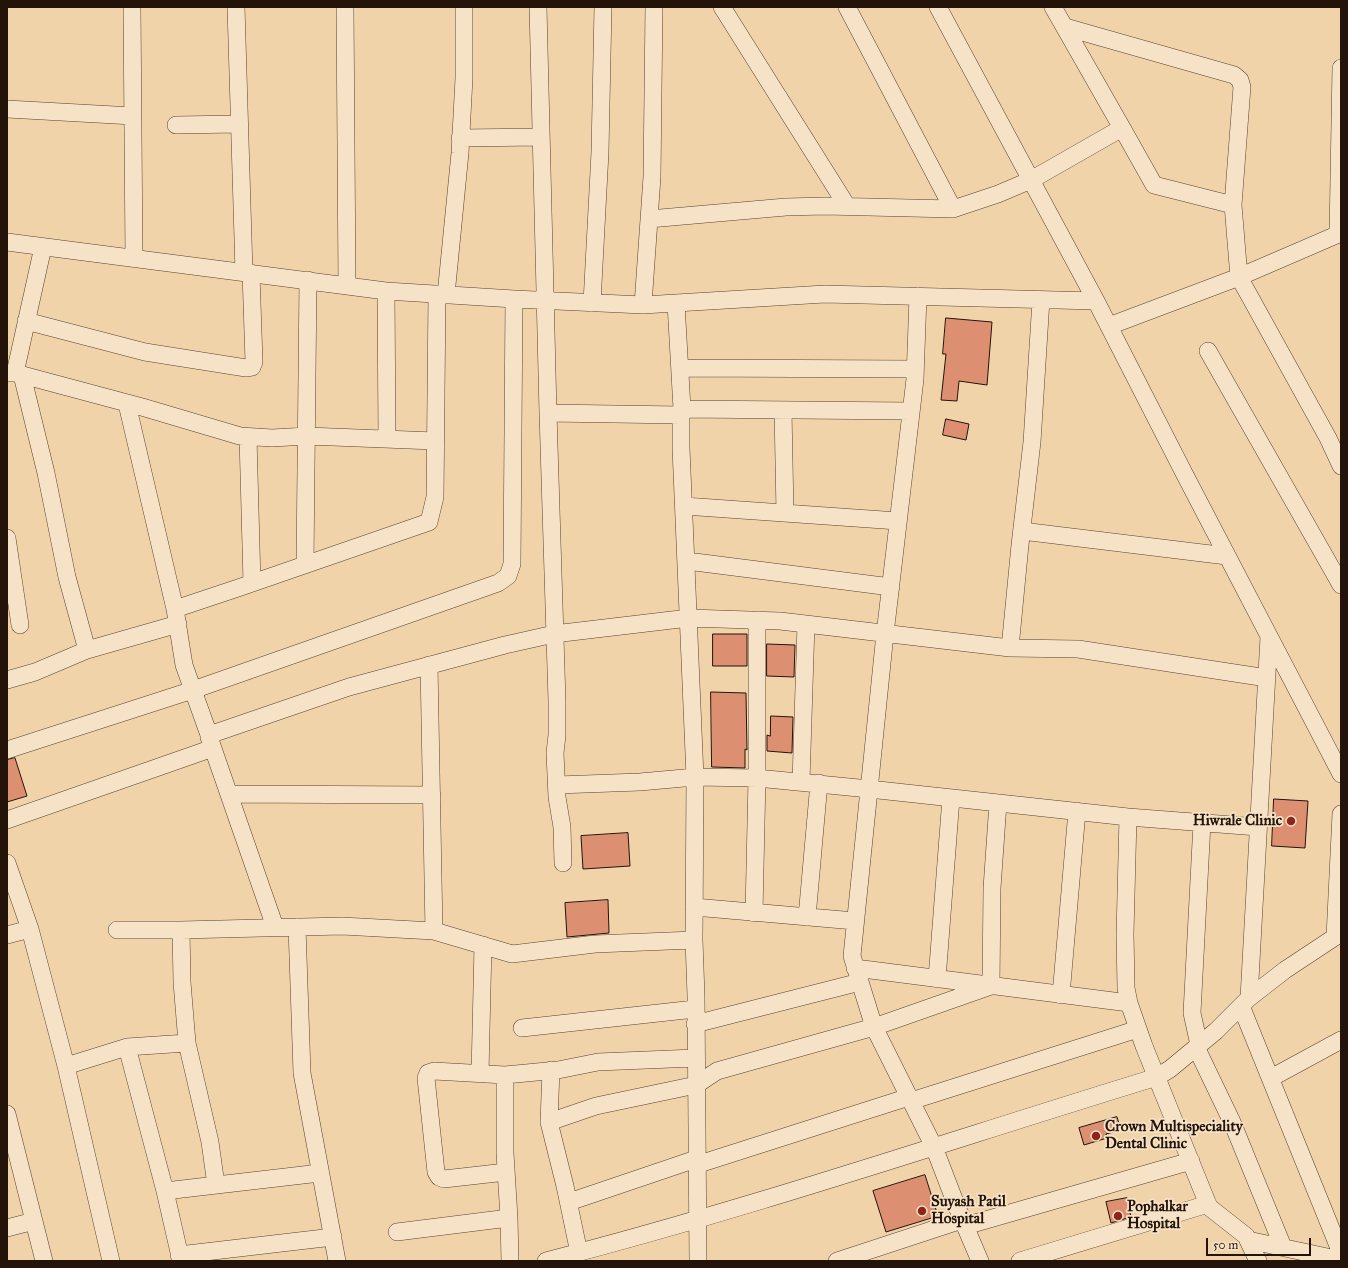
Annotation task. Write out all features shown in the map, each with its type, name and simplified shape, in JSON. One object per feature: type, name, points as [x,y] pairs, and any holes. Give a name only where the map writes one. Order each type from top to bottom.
[{"type":"street","points":[[132,7],[134,258]]},
{"type":"street","points":[[26,321],[145,352],[246,368],[252,367],[254,362],[247,273],[239,124],[236,7]]},
{"type":"street","points":[[345,7],[347,285]]},
{"type":"street","points":[[7,680],[35,672],[305,564],[429,522],[435,497],[435,441],[441,295],[460,138],[464,78],[464,7]]},
{"type":"street","points":[[538,7],[557,701],[557,734],[555,753],[557,797],[562,827],[563,863]]},
{"type":"street","points":[[592,303],[600,152],[603,7]]},
{"type":"street","points":[[643,305],[652,177],[654,7]]},
{"type":"street","points":[[722,7],[847,206]]},
{"type":"street","points":[[847,7],[953,209]]},
{"type":"street","points":[[938,7],[1096,301],[1341,774]]},
{"type":"street","points":[[1053,7],[1154,185],[1233,205]]},
{"type":"street","points":[[1065,27],[1234,75],[1240,80],[1242,87],[1233,205],[1239,277],[1328,438],[1341,466]]},
{"type":"street","points":[[1109,326],[1239,277],[1340,233],[1341,68]]},
{"type":"street","points":[[7,110],[133,116]]},
{"type":"street","points":[[176,124],[239,124]]},
{"type":"street","points":[[649,219],[786,207],[847,206],[953,209],[998,194],[1031,180],[1122,128]]},
{"type":"street","points":[[460,138],[541,137]]},
{"type":"street","points":[[7,242],[386,290],[514,299],[643,305],[825,294],[1096,301]]},
{"type":"street","points":[[43,247],[15,373],[46,474],[67,577],[87,650]]},
{"type":"street","points":[[305,564],[308,280]]},
{"type":"street","points":[[386,290],[387,439]]},
{"type":"street","points":[[918,296],[915,369],[911,411],[885,634],[852,956],[874,1027],[934,1147],[980,1261]]},
{"type":"street","points":[[7,750],[193,690],[498,583],[508,576],[512,564],[514,299]]},
{"type":"street","points":[[1010,648],[1032,442],[1041,300]]},
{"type":"street","points":[[676,303],[682,412],[681,448],[695,777],[694,940],[698,1261]]},
{"type":"street","points":[[1208,351],[1341,586]]},
{"type":"street","points":[[680,368],[915,369]]},
{"type":"street","points":[[15,373],[240,436],[272,438],[307,436],[435,441]]},
{"type":"street","points":[[128,404],[177,616],[184,665],[275,927]]},
{"type":"street","points":[[548,413],[783,410],[911,411]]},
{"type":"street","points":[[783,410],[785,513]]},
{"type":"street","points":[[248,437],[252,584]]},
{"type":"street","points":[[684,506],[898,521]]},
{"type":"street","points":[[1022,531],[1227,556]]},
{"type":"street","points":[[7,538],[20,625]]},
{"type":"street","points":[[687,562],[891,587]]},
{"type":"street","points":[[7,820],[349,687],[505,645],[554,634],[689,618],[780,621],[1010,648],[1078,649],[1267,678]]},
{"type":"street","points":[[754,912],[757,778],[756,620]]},
{"type":"street","points":[[801,782],[806,624]]},
{"type":"street","points":[[1269,637],[1258,828],[1245,1002],[1271,1078],[1341,1253]]},
{"type":"street","points":[[429,665],[434,931]]},
{"type":"street","points":[[1323,739],[1341,747]]},
{"type":"street","points":[[557,785],[640,782],[695,777],[757,778],[818,783],[1128,817],[1258,828]]},
{"type":"street","points":[[807,917],[818,783]]},
{"type":"street","points":[[229,794],[432,795]]},
{"type":"street","points":[[937,979],[951,798]]},
{"type":"street","points":[[991,986],[992,888],[998,803]]},
{"type":"street","points":[[1061,995],[1077,811]]},
{"type":"street","points":[[546,1261],[697,1220],[1157,1077],[1170,1069],[1216,1031],[1245,1002],[1285,970],[1338,935],[1341,814]]},
{"type":"street","points":[[1128,817],[1125,934],[1126,988],[1129,1003],[1209,1207],[1246,1236],[1258,1261]]},
{"type":"street","points":[[1202,823],[1192,1013],[1198,1046],[1232,1122],[1283,1247]]},
{"type":"street","points":[[7,862],[30,929],[66,1066],[111,1261]]},
{"type":"street","points":[[694,907],[855,922]]},
{"type":"street","points":[[117,930],[342,926],[434,931],[512,954],[595,944],[694,940]]},
{"type":"street","points":[[297,927],[302,1073],[337,1261]]},
{"type":"street","points":[[7,936],[30,929]]},
{"type":"street","points":[[181,930],[182,982],[187,1043],[210,1142],[216,1185]]},
{"type":"street","points":[[480,1074],[483,945]]},
{"type":"street","points":[[522,1028],[695,1017],[857,975],[937,979],[1129,1003]]},
{"type":"street","points":[[549,1122],[596,1106],[696,1085],[717,1071],[874,1027],[991,986]]},
{"type":"street","points":[[569,1202],[696,1162],[1138,1029]]},
{"type":"street","points":[[1271,1078],[1341,1040]]},
{"type":"street","points":[[66,1066],[127,1048],[187,1043]]},
{"type":"street","points":[[127,1048],[165,1191],[180,1258],[333,1237]]},
{"type":"street","points":[[506,1172],[444,1179],[439,1177],[436,1172],[426,1078],[428,1073],[434,1071],[506,1076],[598,1062],[695,1058]]},
{"type":"street","points":[[551,1070],[549,1122],[569,1202],[579,1252]]},
{"type":"street","points":[[506,1076],[506,1172],[510,1218],[510,1261]]},
{"type":"street","points":[[7,1114],[44,1261]]},
{"type":"street","points":[[837,1261],[964,1223],[1191,1161]]},
{"type":"street","points":[[165,1191],[320,1173]]},
{"type":"street","points":[[1020,1261],[1208,1204]]},
{"type":"street","points":[[397,1232],[510,1218]]},
{"type":"street","points":[[7,1228],[34,1221]]},
{"type":"street","points":[[1248,1240],[1341,1260]]},
{"type":"building","points":[[946,318],[992,322],[987,385],[959,381],[957,401],[941,400],[946,354],[943,354]]},
{"type":"building","points":[[946,419],[969,424],[966,440],[943,435]]},
{"type":"building","points":[[713,634],[747,634],[747,666],[713,666]]},
{"type":"building","points":[[767,644],[795,645],[794,677],[767,676]]},
{"type":"building","points":[[711,692],[746,693],[747,750],[745,749],[745,768],[712,767]]},
{"type":"building","points":[[771,716],[793,717],[792,753],[767,751],[767,735],[770,736]]},
{"type":"building","points":[[15,758],[27,796],[7,802],[7,760]]},
{"type":"building","points":[[1274,799],[1308,801],[1305,848],[1272,846]]},
{"type":"building","points":[[628,833],[630,866],[583,869],[581,836]]},
{"type":"building","points":[[608,900],[609,933],[567,937],[565,903]]},
{"type":"building","points":[[1117,1117],[1121,1130],[1106,1134],[1107,1138],[1084,1145],[1079,1128]]},
{"type":"building","points":[[925,1175],[938,1216],[886,1232],[873,1191]]},
{"type":"building","points":[[1127,1198],[1131,1217],[1111,1223],[1106,1202]]},
{"type":"place","name":"Hiwrale Clinic","points":[[1291,821]]},
{"type":"place","name":"Crown Multispeciality Dental Clinic","points":[[1096,1136]]},
{"type":"place","name":"Suyash Patil Hospital","points":[[922,1211]]},
{"type":"place","name":"Pophalkar Hospital","points":[[1118,1216]]}]
